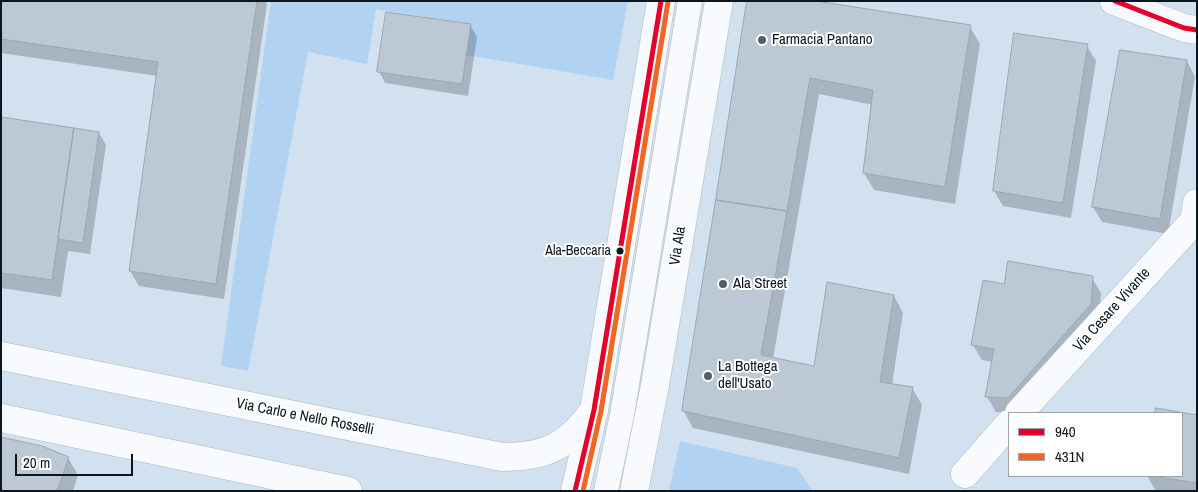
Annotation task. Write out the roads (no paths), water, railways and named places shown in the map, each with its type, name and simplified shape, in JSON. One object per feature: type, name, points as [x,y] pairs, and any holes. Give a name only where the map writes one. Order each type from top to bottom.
[{"type":"street","points":[[576,491],[594,410],[661,1]]},
{"type":"street","name":"Via Ala","points":[[634,491],[655,386],[720,1]]},
{"type":"street","points":[[1114,1],[1184,28],[1197,30]]},
{"type":"street","name":"Via Cesare Vivante","points":[[1020,412],[1194,221],[1197,204]]},
{"type":"street","name":"Via Carlo e Nello Rosselli","points":[[1,356],[502,457],[526,457],[545,453],[581,429],[594,410]]},
{"type":"street","points":[[1,418],[348,491]]},
{"type":"street","points":[[965,474],[1008,425]]},
{"type":"lane","points":[[606,491],[622,415],[690,1]]},
{"type":"place","name":"Farmacia Pantano","points":[[762,40]]},
{"type":"place","name":"Ala-Beccaria","points":[[620,251]]},
{"type":"place","name":"Ala Street","points":[[723,284]]},
{"type":"place","name":"La Bottega dell'Usato","points":[[708,376]]}]
